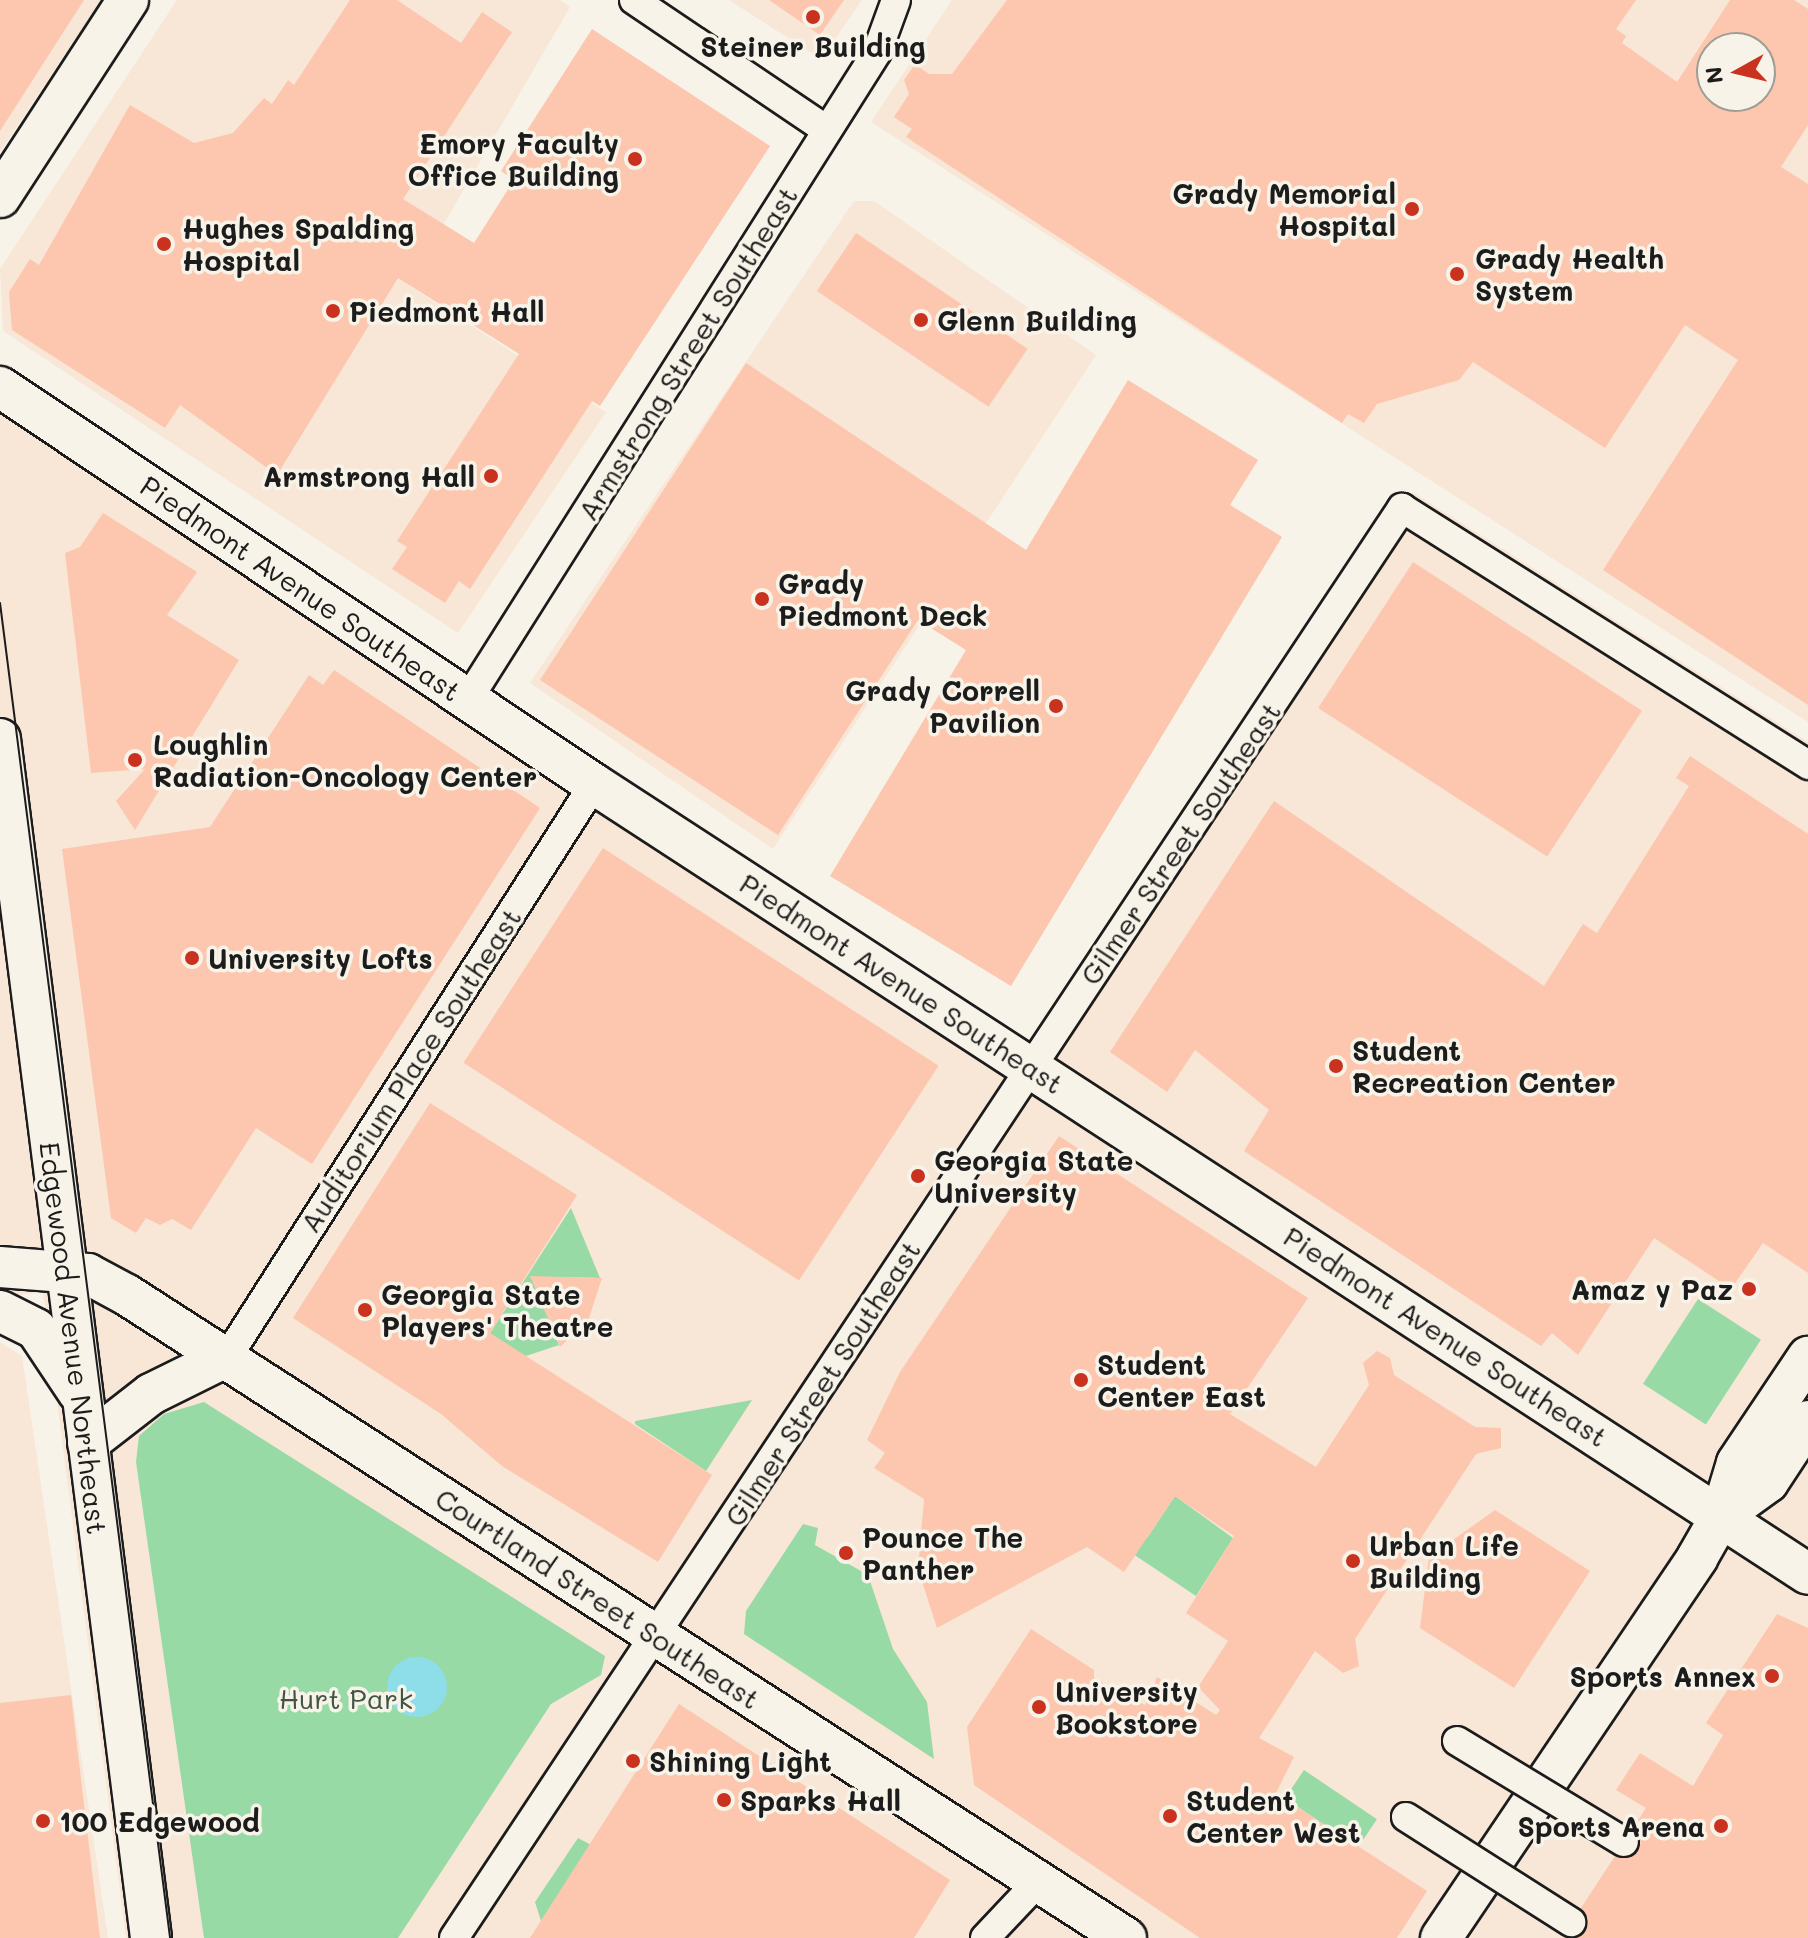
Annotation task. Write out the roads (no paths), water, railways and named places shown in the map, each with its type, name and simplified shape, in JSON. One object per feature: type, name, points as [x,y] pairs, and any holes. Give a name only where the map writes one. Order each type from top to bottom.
[{"type":"main road","points":[[3,186],[128,0]]},
{"type":"main road","name":"Piedmont Avenue Southeast","points":[[0,387],[467,701],[1031,1063],[1808,1574]]},
{"type":"main road","name":"Edgewood Avenue Northeast","points":[[0,739],[151,1938]]},
{"type":"main road","name":"Courtland Street Southeast","points":[[0,1267],[65,1269],[88,1274],[228,1356],[655,1638],[914,1798],[1126,1938]]},
{"type":"main road","points":[[0,1311],[36,1329],[83,1399]]},
{"type":"main road","points":[[88,1443],[151,1394],[228,1356]]},
{"type":"main road","points":[[1441,1938],[1721,1516],[1737,1463],[1808,1357]]},
{"type":"main road","points":[[1721,1516],[1768,1482],[1808,1421]]},
{"type":"street","points":[[634,0],[827,130]]},
{"type":"street","name":"Armstrong Street Southeast","points":[[467,701],[877,52],[896,0]]},
{"type":"street","name":"Gilmer Street Southeast","points":[[454,1938],[655,1638],[1031,1063],[1402,508],[1808,765]]},
{"type":"street","name":"Auditorium Place Southeast","points":[[228,1356],[594,784]]},
{"type":"street","points":[[1457,1741],[1624,1842]]},
{"type":"street","points":[[1406,1817],[1571,1922]]},
{"type":"street","points":[[985,1938],[1033,1887]]},
{"type":"water","points":[[417,1657],[429,1659],[438,1666],[445,1675],[445,1699],[438,1708],[429,1715],[417,1717],[405,1715],[396,1708],[389,1699],[387,1687],[389,1675],[396,1666],[405,1659]]},
{"type":"tram line","points":[[0,603],[170,1938]]},
{"type":"place","name":"Steiner Building","points":[[813,17]]},
{"type":"place","name":"Emory Faculty Office Building","points":[[635,159]]},
{"type":"place","name":"Grady Memorial Hospital","points":[[1412,209]]},
{"type":"place","name":"Hughes Spalding Hospital","points":[[164,244]]},
{"type":"place","name":"Grady Health System","points":[[1457,274]]},
{"type":"place","name":"Piedmont Hall","points":[[333,311]]},
{"type":"place","name":"Glenn Building","points":[[921,320]]},
{"type":"place","name":"Armstrong Hall","points":[[491,476]]},
{"type":"place","name":"Grady Piedmont Deck","points":[[762,599]]},
{"type":"place","name":"Grady Correll Pavilion","points":[[1056,706]]},
{"type":"place","name":"Loughlin Radiation-Oncology Center","points":[[135,760]]},
{"type":"place","name":"University Lofts","points":[[192,958]]},
{"type":"place","name":"Student Recreation Center","points":[[1336,1066]]},
{"type":"place","name":"Georgia State University","points":[[918,1176]]},
{"type":"place","name":"Amaz y Paz","points":[[1749,1289]]},
{"type":"place","name":"Georgia State Players' Theatre","points":[[365,1310]]},
{"type":"place","name":"Student Center East","points":[[1081,1380]]},
{"type":"place","name":"Pounce The Panther","points":[[846,1553]]},
{"type":"place","name":"Urban Life Building","points":[[1353,1561]]},
{"type":"place","name":"Sports Annex","points":[[1772,1676]]},
{"type":"place","name":"University Bookstore","points":[[1039,1707]]},
{"type":"place","name":"Shining Light","points":[[633,1761]]},
{"type":"place","name":"Sparks Hall","points":[[724,1800]]},
{"type":"place","name":"Student Center West","points":[[1170,1816]]},
{"type":"place","name":"100 Edgewood","points":[[43,1821]]},
{"type":"place","name":"Sports Arena","points":[[1721,1826]]},
{"type":"park label","name":"Hurt Park","points":[[346,1698]]}]
